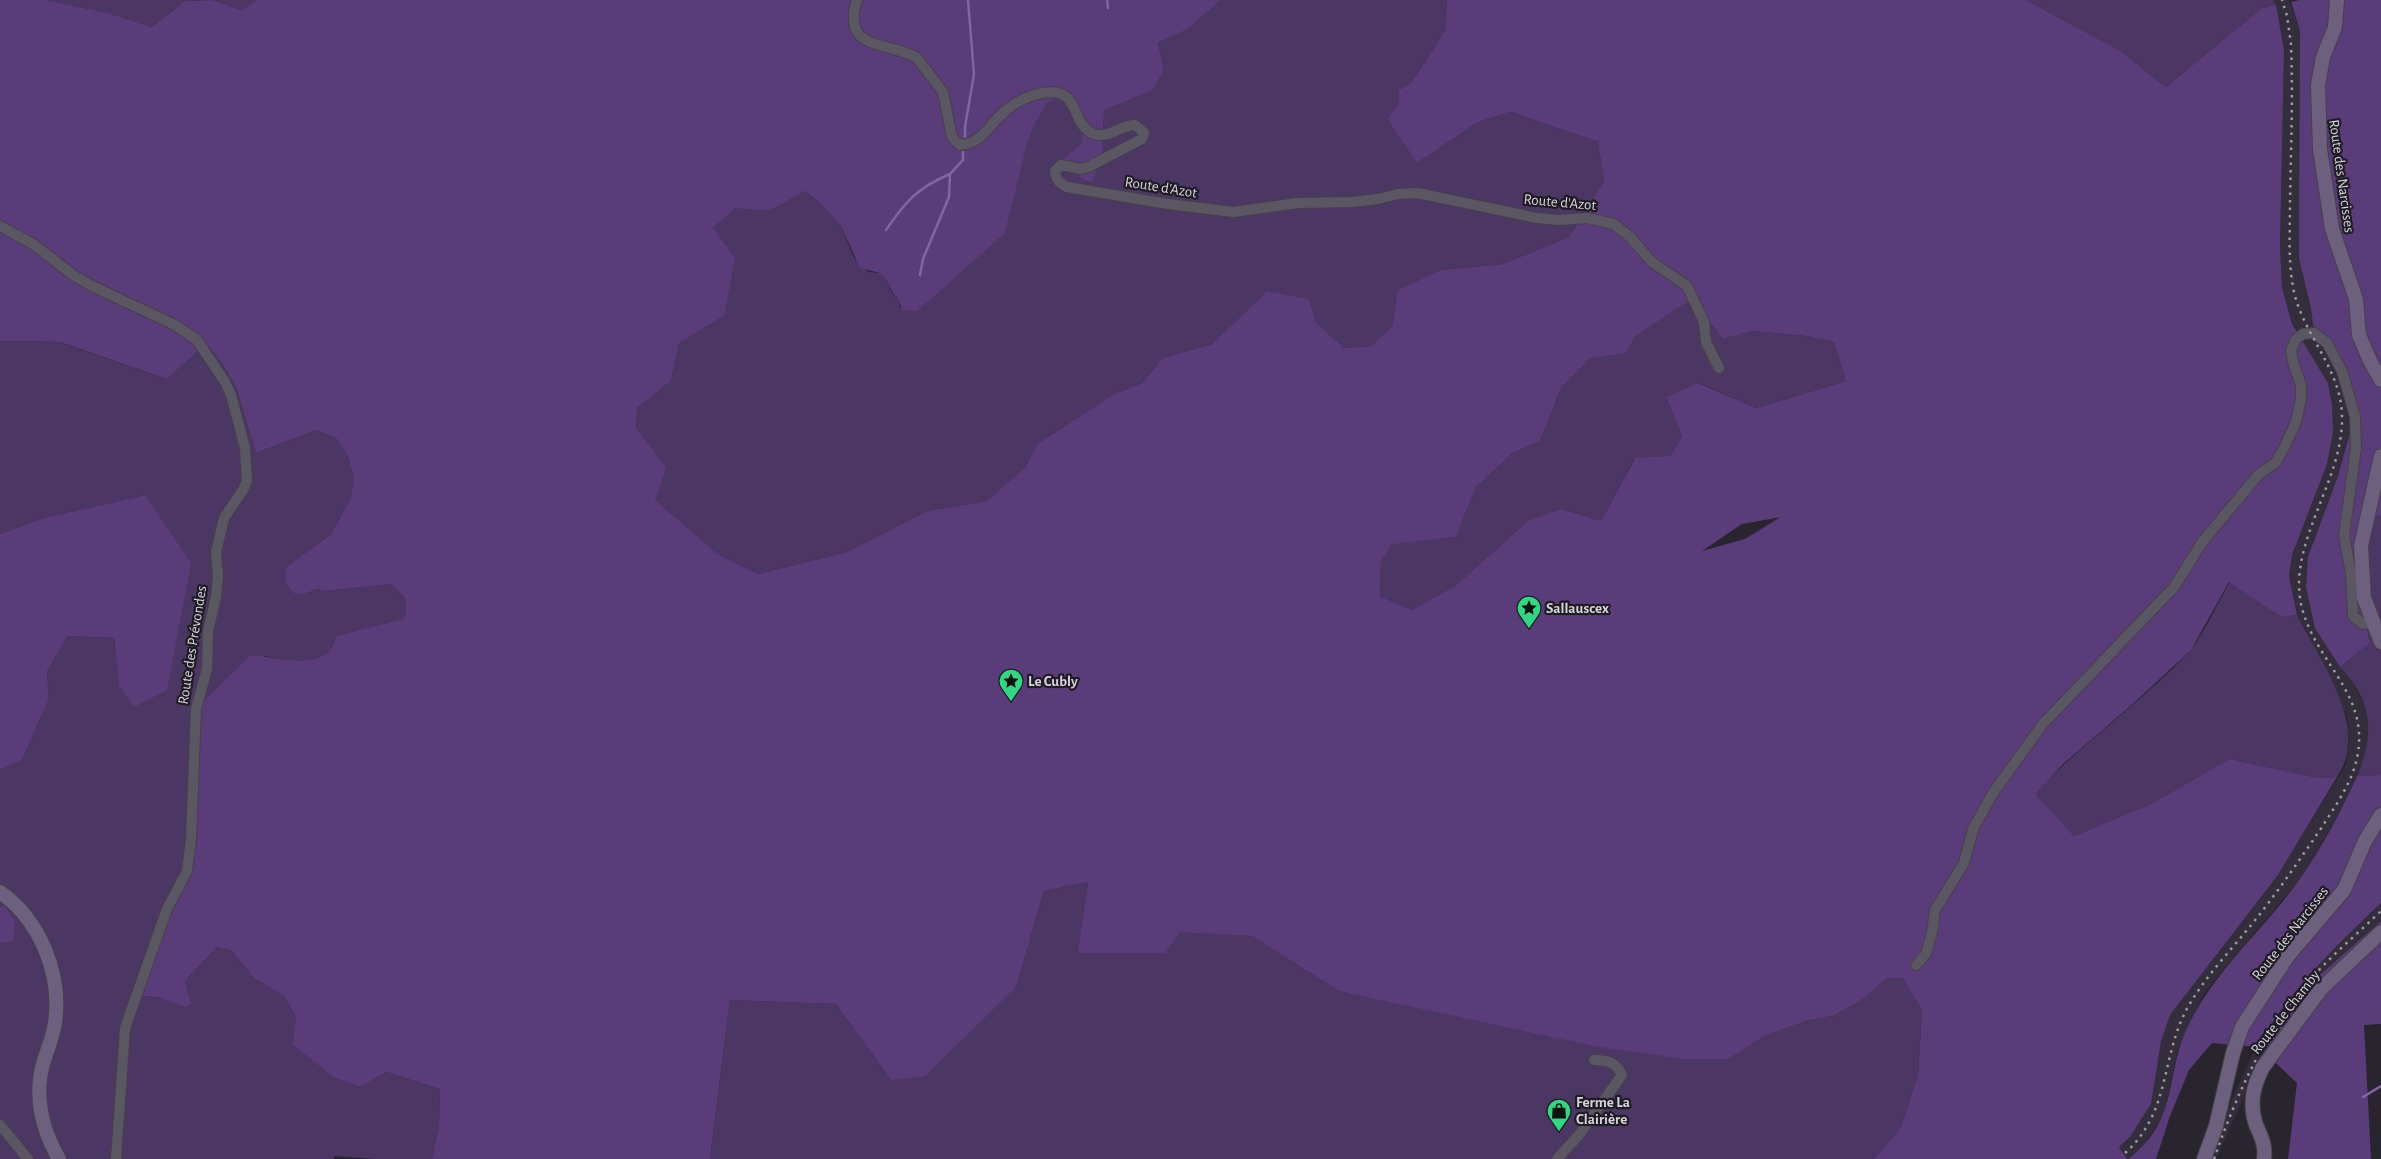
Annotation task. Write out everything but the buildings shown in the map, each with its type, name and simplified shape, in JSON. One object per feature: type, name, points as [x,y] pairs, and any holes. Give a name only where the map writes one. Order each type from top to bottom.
[{"type":"street","name":"Route d'Azot","points":[[857,0],[853,20],[859,33],[876,45],[911,54],[917,58],[943,92],[952,137],[960,145],[972,144],[983,135],[1006,109],[1023,99],[1044,92],[1054,93],[1069,99],[1082,123],[1093,133],[1107,134],[1129,125],[1135,125],[1144,133],[1142,139],[1112,152],[1088,167],[1081,168],[1061,165],[1055,171],[1055,176],[1061,184],[1067,186],[1168,204],[1232,212],[1298,203],[1352,202],[1398,194],[1417,193],[1537,218],[1559,220],[1587,218],[1606,222],[1623,230],[1652,262],[1687,286],[1704,322],[1706,342],[1719,368]]},
{"type":"street","name":"Route des Narcisses","points":[[2336,0],[2335,27],[2323,58],[2318,85],[2320,149],[2332,229],[2353,290],[2359,335],[2371,363],[2381,380]]},
{"type":"street","name":"Route des Prévondes","points":[[0,226],[33,244],[72,275],[175,325],[197,340],[225,382],[231,395],[245,448],[247,481],[224,518],[216,552],[218,576],[216,597],[208,632],[206,669],[196,709],[192,839],[187,870],[167,909],[125,1028],[116,1159]]},
{"type":"street","points":[[1916,965],[1926,954],[1935,910],[1964,863],[1973,829],[1993,793],[2042,725],[2174,587],[2204,541],[2259,474],[2275,463],[2296,422],[2301,399],[2301,385],[2291,350],[2293,342],[2303,334],[2314,333],[2327,343],[2342,371],[2355,416],[2356,448],[2344,535],[2351,574],[2353,616],[2363,624],[2372,622]]},
{"type":"street","points":[[2381,456],[2361,546],[2364,598],[2381,642]]},
{"type":"street","name":"Route des Narcisses","points":[[2204,1159],[2216,1126],[2233,1053],[2242,1027],[2287,958],[2344,890],[2350,880],[2365,841],[2381,815]]},
{"type":"street","points":[[0,892],[16,904],[36,930],[46,954],[53,980],[56,1009],[41,1073],[39,1092],[47,1135],[59,1159]]},
{"type":"street","name":"Route de Chamby","points":[[2264,1159],[2263,1143],[2252,1108],[2253,1090],[2260,1073],[2282,1039],[2321,989],[2381,932]]},
{"type":"street","points":[[1557,1159],[1579,1135],[1622,1075],[1617,1066],[1610,1061],[1594,1060]]},
{"type":"street","points":[[0,1125],[28,1159]]},
{"type":"shaded area","points":[[0,0],[46,0],[108,13],[152,27],[185,1],[212,0],[242,10],[256,0],[1221,0],[1188,29],[1158,43],[1164,70],[1153,90],[1104,110],[1103,147],[1093,182],[1085,180],[1060,161],[1081,145],[1085,119],[1067,91],[1046,104],[1033,127],[1026,147],[1005,233],[917,311],[902,310],[898,299],[880,273],[860,268],[841,226],[821,204],[805,191],[770,211],[735,208],[713,228],[735,258],[724,316],[679,343],[671,381],[637,408],[636,428],[666,468],[655,500],[719,555],[758,574],[847,552],[927,511],[987,501],[1026,467],[1037,444],[1114,394],[1142,383],[1163,358],[1212,344],[1267,291],[1309,299],[1316,322],[1344,348],[1371,346],[1393,325],[1398,290],[1442,270],[1503,264],[1569,237],[1604,181],[1598,142],[1511,112],[1478,122],[1417,163],[1387,119],[1399,104],[1399,90],[1411,83],[1445,31],[1447,0],[2026,0],[2119,50],[2166,87],[2262,8],[2276,5],[2284,50],[2280,245],[2282,288],[2292,324],[2328,383],[2332,405],[2333,432],[2327,464],[2292,555],[2289,576],[2297,615],[2281,617],[2229,582],[2191,650],[2135,702],[2063,764],[2035,794],[2074,836],[2151,804],[2229,759],[2318,778],[2337,777],[2278,875],[2170,1015],[2161,1042],[2151,1104],[2130,1137],[2119,1147],[2127,1159],[1874,1159],[1901,1127],[1918,1075],[1922,1010],[1902,978],[1886,979],[1862,1000],[1833,1016],[1810,1020],[1766,1035],[1729,1059],[1684,1059],[1594,1046],[1339,991],[1252,936],[1180,932],[1165,953],[1078,953],[1088,882],[1044,891],[1016,987],[925,1076],[891,1080],[836,1004],[730,1000],[710,1159],[432,1159],[439,1126],[440,1089],[386,1072],[361,1087],[334,1077],[293,1045],[296,1017],[284,996],[254,978],[232,951],[217,947],[185,981],[191,1003],[186,1007],[160,998],[137,995],[187,871],[196,709],[250,656],[292,660],[312,659],[322,656],[330,650],[336,636],[404,619],[406,603],[402,595],[390,584],[326,591],[317,589],[302,595],[294,593],[285,581],[286,567],[331,534],[350,500],[354,478],[347,454],[336,438],[316,430],[256,453],[236,387],[222,363],[206,344],[167,379],[60,342],[0,341]],"holes":[[[1699,294],[1706,317],[1723,339],[1752,331],[1806,336],[1834,342],[1846,381],[1756,408],[1698,383],[1666,397],[1682,437],[1670,456],[1635,458],[1601,521],[1561,509],[1529,520],[1456,585],[1412,610],[1380,596],[1381,562],[1392,544],[1456,537],[1476,487],[1513,453],[1540,441],[1561,388],[1590,359],[1626,353],[1636,336]],[[1781,517],[1745,539],[1702,551],[1742,524]]]},
{"type":"shaded area","points":[[46,0],[206,0],[185,1],[152,27],[108,13]]},
{"type":"shaded area","points":[[212,0],[256,0],[242,10]]},
{"type":"shaded area","points":[[1221,0],[1447,0],[1445,31],[1411,83],[1399,90],[1399,104],[1387,119],[1417,163],[1478,122],[1511,112],[1598,142],[1604,181],[1569,237],[1503,264],[1442,270],[1393,325],[1371,346],[1344,348],[1316,322],[1309,299],[1267,291],[1212,344],[1163,358],[1142,383],[1114,394],[1037,444],[1027,467],[987,501],[927,511],[847,552],[758,574],[719,555],[655,500],[636,428],[637,408],[671,381],[679,343],[724,316],[713,228],[735,207],[770,211],[805,191],[821,204],[841,226],[854,258],[869,272],[880,273],[885,278],[892,293],[898,299],[900,308],[1005,233],[1027,145],[1033,127],[1047,103],[1067,91],[1086,119],[1081,145],[1103,147],[1104,109],[1153,90],[1164,70],[1158,43],[1188,29]]},
{"type":"shaded area","points":[[2026,0],[2273,0],[2276,5],[2262,8],[2166,87],[2119,50]]},
{"type":"shaded area","points":[[2273,0],[2289,0],[2300,30],[2313,324],[2339,371],[2352,426],[2338,476],[2313,542],[2340,666],[2350,677],[2368,712],[2367,754],[2346,801],[2302,877],[2205,992],[2177,1053],[2164,1115],[2141,1149],[2127,1159],[2119,1147],[2130,1137],[2151,1104],[2161,1042],[2170,1015],[2278,875],[2346,765],[2349,743],[2347,718],[2336,689],[2297,615],[2289,576],[2292,555],[2327,464],[2333,432],[2332,405],[2328,383],[2292,324],[2282,288],[2280,245],[2284,50]]},
{"type":"shaded area","points":[[2299,0],[2381,0],[2381,516],[2361,513],[2352,562],[2370,643],[2340,667],[2315,628],[2306,587],[2308,557],[2338,476],[2352,426],[2351,408],[2339,371],[2313,324],[2299,258],[2300,30],[2291,2]]},
{"type":"shaded area","points":[[1700,293],[1706,317],[1723,339],[1752,331],[1806,336],[1834,342],[1846,381],[1756,408],[1699,383],[1666,397],[1682,437],[1670,456],[1634,459],[1601,521],[1561,509],[1529,520],[1456,585],[1412,610],[1380,596],[1381,562],[1392,543],[1456,537],[1476,487],[1513,453],[1540,441],[1561,388],[1590,359],[1626,353],[1636,336]]},
{"type":"shaded area","points":[[0,341],[59,342],[167,379],[206,344],[222,363],[236,387],[256,453],[316,430],[336,438],[347,454],[354,478],[350,500],[331,534],[286,567],[302,595],[317,589],[326,591],[390,584],[402,595],[406,603],[404,620],[336,636],[330,650],[316,658],[299,660],[265,656],[187,871],[137,995],[191,1003],[185,981],[217,947],[232,951],[254,978],[284,996],[296,1017],[361,1087],[386,1072],[440,1089],[439,1126],[432,1159],[376,1159],[334,1156],[334,1159],[0,1159],[0,943],[13,941],[5,905],[0,907],[0,770],[22,760],[49,699],[47,671],[68,636],[114,638],[119,685],[145,495],[44,518],[0,534]]},
{"type":"shaded area","points":[[145,495],[191,563],[167,690],[134,707],[119,685],[114,638],[68,636],[47,671],[49,699],[22,760],[0,770],[0,534],[44,518]]},
{"type":"shaded area","points":[[2361,513],[2381,516],[2381,775],[2357,776],[2367,746],[2368,719],[2365,705],[2359,692],[2340,667],[2370,643],[2352,562]]},
{"type":"shaded area","points":[[2230,582],[2281,617],[2297,615],[2329,673],[2345,716],[2348,737],[2346,758],[2337,777],[2318,778],[2229,759],[2151,804],[2074,836],[2034,794],[2072,757],[2171,671],[2189,652],[2205,628]]},
{"type":"shaded area","points":[[2381,775],[2381,903],[2346,937],[2299,988],[2284,1006],[2256,1047],[2212,1043],[2189,1070],[2170,1116],[2156,1159],[2128,1159],[2145,1144],[2156,1129],[2164,1113],[2181,1043],[2200,1003],[2213,984],[2302,876],[2332,827],[2357,776]]},
{"type":"shaded area","points":[[1088,882],[1079,953],[1180,931],[1252,936],[1339,991],[1729,1059],[1766,1035],[1810,1020],[1833,1016],[1862,1000],[1886,979],[1902,978],[1922,1010],[1918,1075],[1901,1127],[1874,1159],[710,1159],[730,1000],[836,1004],[891,1080],[1016,987],[1044,891]]},
{"type":"shaded area","points":[[2381,903],[2381,921],[2311,983],[2283,1020],[2264,1052],[2216,1159],[2212,1159],[2211,1155],[2224,1117],[2256,1047],[2276,1015],[2297,987],[2328,953]]},
{"type":"shaded area","points":[[5,905],[15,923],[13,941],[0,943],[0,907]]},
{"type":"shaded area","points":[[2381,921],[2381,1024],[2364,1025],[2371,1159],[2288,1159],[2297,1083],[2264,1052],[2283,1020],[2311,983]]},
{"type":"waterway","points":[[965,141],[965,127],[974,74],[968,0]]},
{"type":"waterway","points":[[1107,0],[1108,8]]},
{"type":"waterway","points":[[920,275],[923,259],[949,197],[950,174],[963,160],[963,152]]},
{"type":"waterway","points":[[886,230],[913,196],[950,174]]},
{"type":"waterway","points":[[2363,1097],[2381,1086]]},
{"type":"railway","points":[[2125,1153],[2140,1137],[2151,1119],[2164,1082],[2173,1043],[2189,1005],[2211,973],[2270,901],[2320,830],[2350,780],[2359,746],[2358,723],[2352,702],[2308,626],[2301,604],[2299,580],[2302,557],[2335,464],[2342,416],[2340,398],[2335,382],[2297,304],[2291,276],[2291,44],[2287,16],[2282,0]]},
{"type":"railway","points":[[2214,1159],[2250,1070],[2287,1008],[2320,969],[2381,911]]},
{"type":"place","name":"Sallauscex","points":[[1529,629]]},
{"type":"place","name":"Le Cubly","points":[[1011,702]]},
{"type":"place","name":"Ferme La Clairière","points":[[1559,1132]]}]
